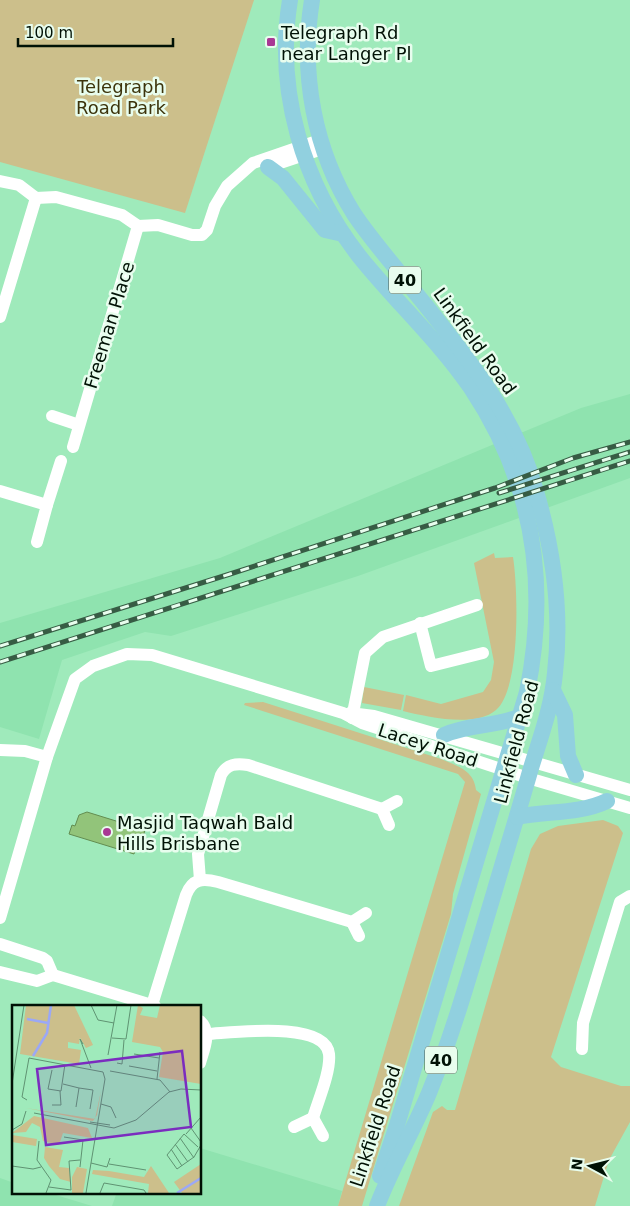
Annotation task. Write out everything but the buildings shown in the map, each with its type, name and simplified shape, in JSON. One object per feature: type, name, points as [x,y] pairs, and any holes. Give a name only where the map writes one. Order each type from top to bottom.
[{"type":"main road","name":"40","points":[[290,0],[286,36],[287,82],[302,151]]},
{"type":"main road","name":"40","points":[[312,0],[307,65],[311,101],[321,145]]},
{"type":"main road","name":"Linkfield Road","points":[[321,145],[343,194],[363,226],[471,363],[491,407],[540,541],[557,622],[552,690],[517,817],[433,1082],[377,1206]]},
{"type":"main road","name":"Linkfield Road","points":[[302,151],[321,197],[343,234],[491,407]]},
{"type":"main road","points":[[268,167],[290,187],[325,230],[343,234]]},
{"type":"main road","name":"Linkfield Road","points":[[370,1206],[402,1108],[521,716],[532,668],[537,627],[540,541]]},
{"type":"main road","points":[[552,690],[565,715],[568,756],[576,775]]},
{"type":"main road","points":[[444,735],[461,728],[494,725],[521,716]]},
{"type":"main road","points":[[517,817],[537,813],[592,808],[607,801]]},
{"type":"street","points":[[0,181],[19,185],[36,198],[56,197],[122,215],[138,226],[158,225],[192,235],[202,235],[207,230],[222,194],[253,163],[321,145]]},
{"type":"street","points":[[244,171],[268,167],[302,151]]},
{"type":"street","points":[[0,317],[36,198]]},
{"type":"street","name":"Freeman Place","points":[[73,447],[138,226]]},
{"type":"street","points":[[52,416],[79,425]]},
{"type":"street","points":[[37,542],[60,461]]},
{"type":"street","points":[[0,491],[47,505]]},
{"type":"street","points":[[349,715],[365,653],[389,634],[478,605]]},
{"type":"street","points":[[420,623],[431,666],[484,652]]},
{"type":"street","name":"Lacey Road","points":[[47,757],[69,693],[81,673],[100,663],[140,653],[507,762],[533,762],[630,790]]},
{"type":"street","name":"Lacey Road","points":[[349,715],[374,716],[444,735],[507,762],[528,778],[630,808]]},
{"type":"street","points":[[0,750],[19,750],[47,757],[0,918]]},
{"type":"street","points":[[200,880],[198,854],[221,775],[232,764],[248,765],[382,809],[397,801]]},
{"type":"street","points":[[382,809],[389,826]]},
{"type":"street","points":[[154,1005],[188,889],[191,884],[200,880],[218,882],[352,922],[359,936]]},
{"type":"street","points":[[582,1050],[583,1023],[620,902],[630,896]]},
{"type":"street","points":[[352,922],[366,913]]},
{"type":"street","points":[[0,944],[43,958],[53,975]]},
{"type":"street","points":[[0,972],[37,982],[53,975],[151,1005]]},
{"type":"street","points":[[201,1022],[207,1034],[201,1059]]},
{"type":"street","points":[[207,1034],[284,1031],[322,1041],[328,1049],[329,1061],[313,1118],[323,1136]]},
{"type":"street","points":[[294,1127],[313,1118]]},
{"type":"shaded area","points":[[630,394],[630,478],[358,576],[171,636],[145,632],[62,660],[39,739],[0,727],[0,623],[220,558],[581,408]]},
{"type":"shaded area","points":[[201,1148],[342,1191],[338,1206],[112,1206],[116,1194],[201,1194]]},
{"type":"shaded area","points":[[0,1178],[12,1182],[12,1194],[53,1194],[92,1206],[0,1206]]},
{"type":"green space","name":"Telegraph Road Park","points":[[0,0],[254,0],[185,213],[0,162]]},
{"type":"green space","points":[[494,553],[495,558],[513,557],[515,572],[516,637],[514,661],[504,699],[496,710],[476,719],[451,720],[403,711],[406,695],[441,704],[483,692],[491,680],[494,662],[474,563]]},
{"type":"green space","points":[[364,687],[404,695],[401,710],[362,703]]},
{"type":"green space","points":[[263,702],[453,764],[468,773],[475,783],[476,790],[481,794],[453,894],[451,914],[362,1206],[338,1206],[465,782],[458,774],[244,705],[245,703]]},
{"type":"green space","points":[[603,820],[618,826],[623,833],[551,1057],[561,1067],[621,1086],[630,1086],[630,1122],[609,1160],[595,1206],[399,1206],[433,1112],[442,1106],[447,1110],[455,1110],[531,849],[540,834],[558,826]]},
{"type":"railway","points":[[0,646],[230,574],[495,488],[573,458],[630,442]]},
{"type":"railway","points":[[499,493],[630,452]]},
{"type":"railway","points":[[0,662],[630,461]]},
{"type":"place","name":"Telegraph Rd near Langer Pl","points":[[271,42]]},
{"type":"place","name":"Masjid Taqwah Bald Hills Brisbane","points":[[107,832]]}]
